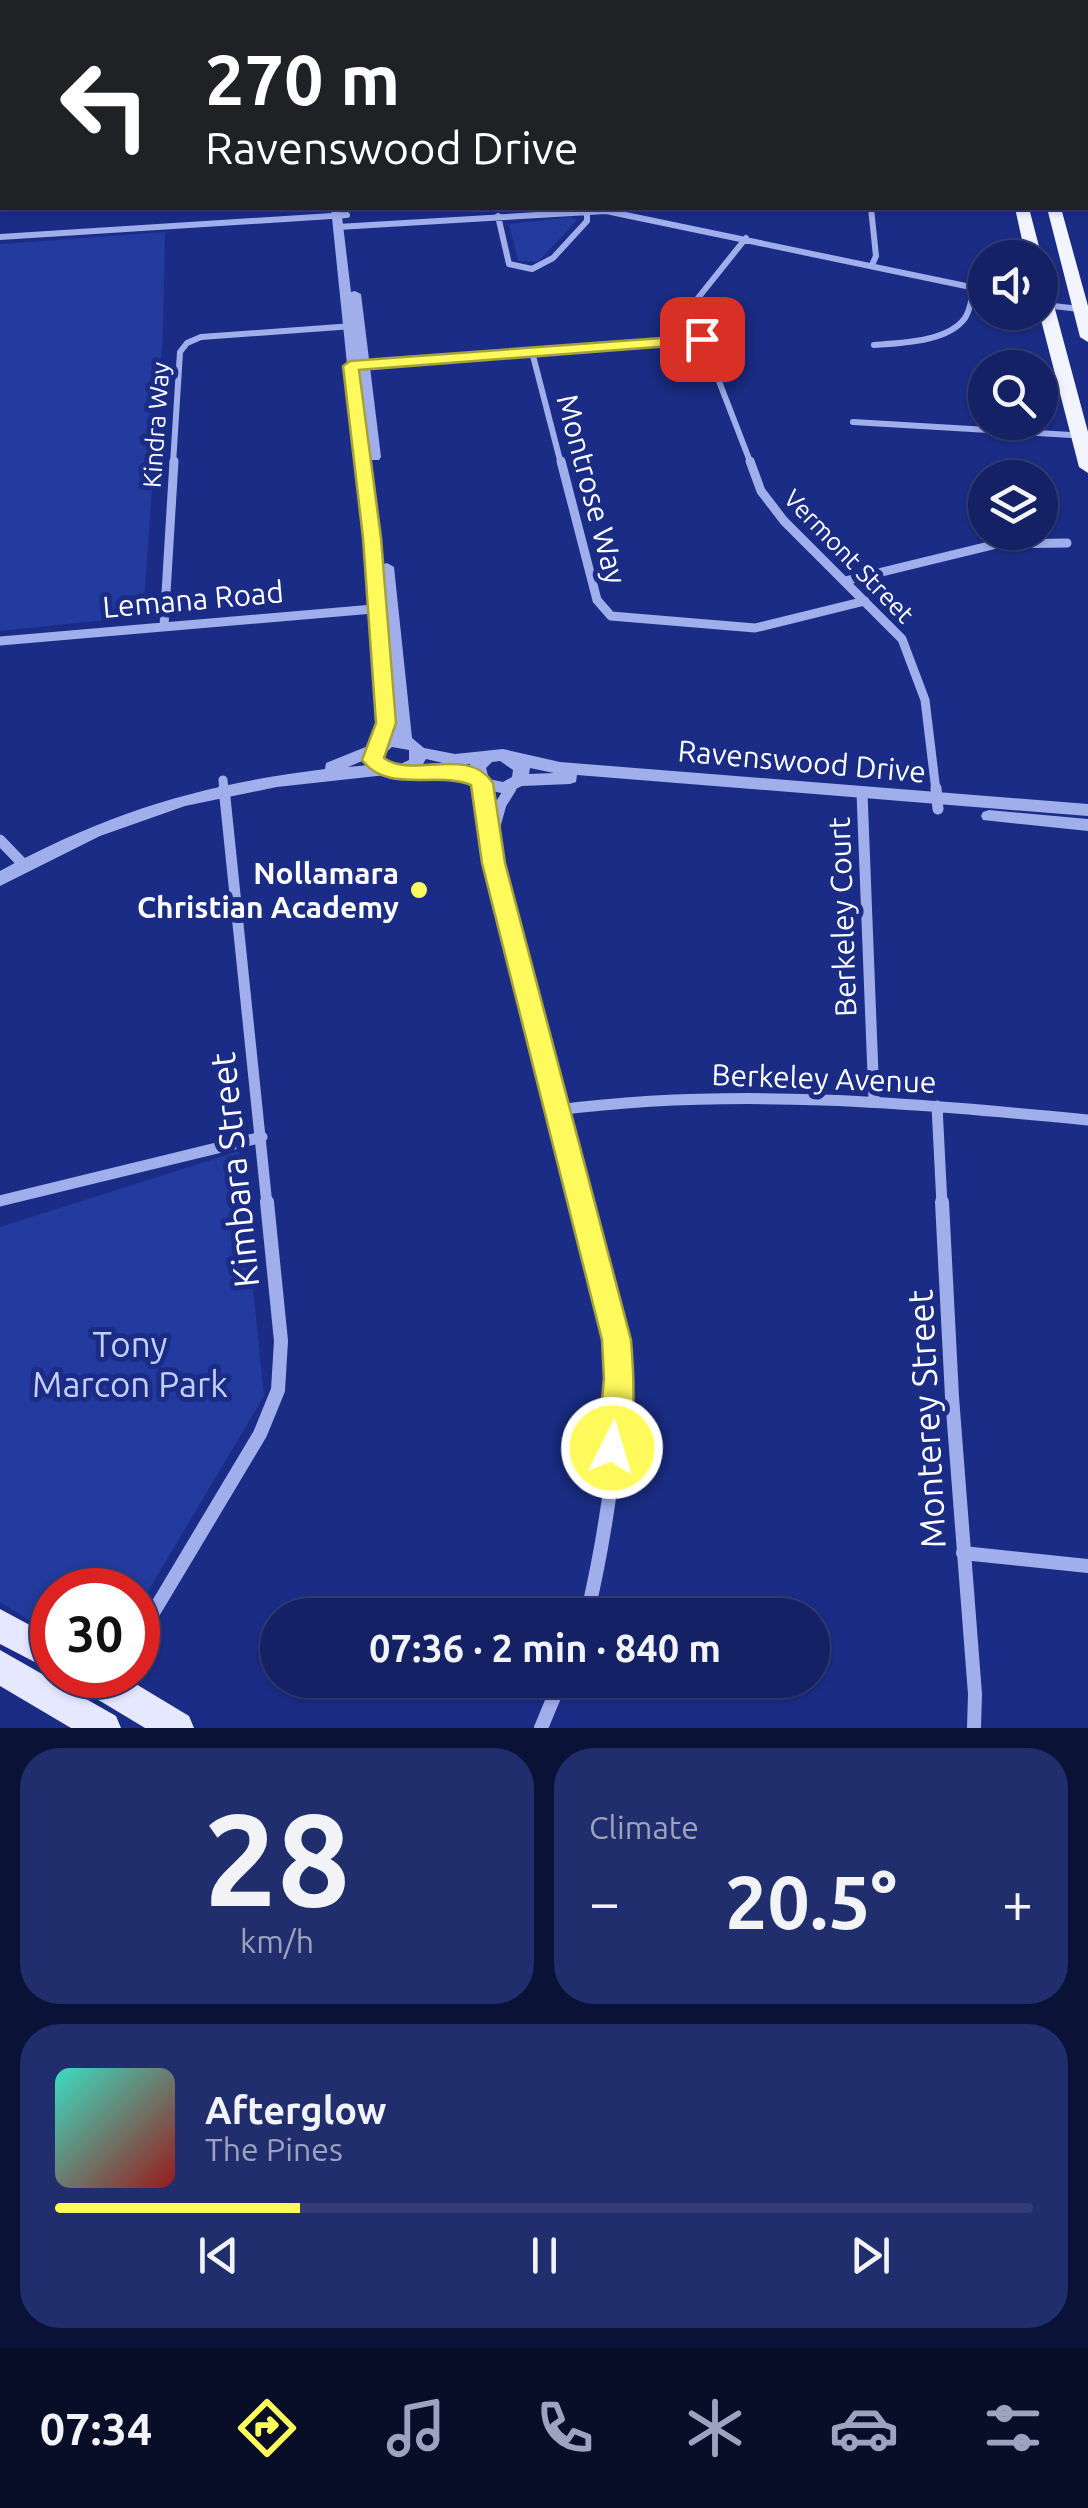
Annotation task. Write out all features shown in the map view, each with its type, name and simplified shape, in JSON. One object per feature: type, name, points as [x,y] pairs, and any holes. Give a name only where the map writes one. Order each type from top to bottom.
[{"type":"highway","points":[[1022,210],[1030,240]]},
{"type":"highway","points":[[1055,210],[1088,337]]},
{"type":"highway","points":[[1052,330],[1088,468]]},
{"type":"main road","points":[[0,1626],[30,1643]]},
{"type":"main road","points":[[0,1666],[95,1723]]},
{"type":"main road","points":[[132,1698],[176,1728]]},
{"type":"street","points":[[871,210],[876,256],[872,265]]},
{"type":"street","points":[[498,216],[510,264],[526,270],[544,266],[587,221],[587,211]]},
{"type":"street","points":[[0,234],[342,215],[625,213],[968,286]]},
{"type":"street","points":[[342,215],[385,608],[415,764],[404,771]]},
{"type":"street","name":"Vermont Street","points":[[746,238],[694,303],[693,314],[761,491],[784,521],[902,639],[915,660],[923,686],[938,805]]},
{"type":"street","points":[[1058,309],[1084,312]]},
{"type":"street","points":[[874,345],[916,341],[956,327],[968,312]]},
{"type":"street","name":"Kindra Way","points":[[164,626],[180,352],[187,343],[201,338],[353,327]]},
{"type":"street","points":[[358,365],[702,339]]},
{"type":"street","name":"Montrose Way","points":[[532,352],[598,600],[610,616],[756,628],[865,601]]},
{"type":"street","points":[[852,422],[1082,436]]},
{"type":"street","points":[[845,581],[997,544],[1068,543]]},
{"type":"street","points":[[382,770],[373,760],[386,723],[385,608]]},
{"type":"street","name":"Lemana Road","points":[[0,642],[385,608]]},
{"type":"street","points":[[0,879],[13,863],[125,816],[223,784],[330,768],[378,746],[411,746],[455,760],[512,758],[522,768],[501,804],[492,839]]},
{"type":"street","points":[[486,758],[477,767],[493,863],[616,1340],[618,1360],[602,1550],[591,1598]]},
{"type":"street","name":"Ravenswood Drive","points":[[512,758],[560,768],[938,805],[1088,825]]},
{"type":"street","points":[[223,784],[382,770],[445,769],[497,788],[516,782]]},
{"type":"street","name":"Ravenswood Drive","points":[[516,782],[572,778],[862,798]]},
{"type":"street","name":"Kimbara Street","points":[[160,1601],[260,1434],[278,1390],[282,1340],[223,784]]},
{"type":"street","name":"Berkeley Court","points":[[862,798],[874,1100]]},
{"type":"street","name":"Ravenswood Drive","points":[[938,805],[1088,810]]},
{"type":"street","points":[[0,840],[13,863]]},
{"type":"street","name":"Berkeley Avenue","points":[[558,1110],[595,1104],[762,1094],[1088,1120]]},
{"type":"street","name":"Monterey Street","points":[[937,1106],[962,1553],[975,1694],[974,1728]]},
{"type":"street","points":[[0,1201],[262,1137]]},
{"type":"street","points":[[962,1553],[1088,1566]]},
{"type":"street","points":[[95,1723],[99,1698]]},
{"type":"street","points":[[541,1728],[553,1698]]},
{"type":"green space","points":[[571,217],[577,220],[538,262],[518,261],[509,224]]},
{"type":"green space","points":[[165,232],[163,332],[143,616],[0,631],[0,244]]},
{"type":"green space","name":"Tony Marcon Park","points":[[239,1151],[264,1396],[160,1571],[30,1568],[30,1620],[0,1602],[0,1227]]},
{"type":"place","name":"Nollamara Christian Academy","points":[[419,890]]},
{"type":"route","points":[[612,1448],[619,1379],[616,1340],[493,863],[482,783],[478,778],[445,769],[389,772],[373,760],[386,723],[365,468],[350,366],[702,339]]}]
